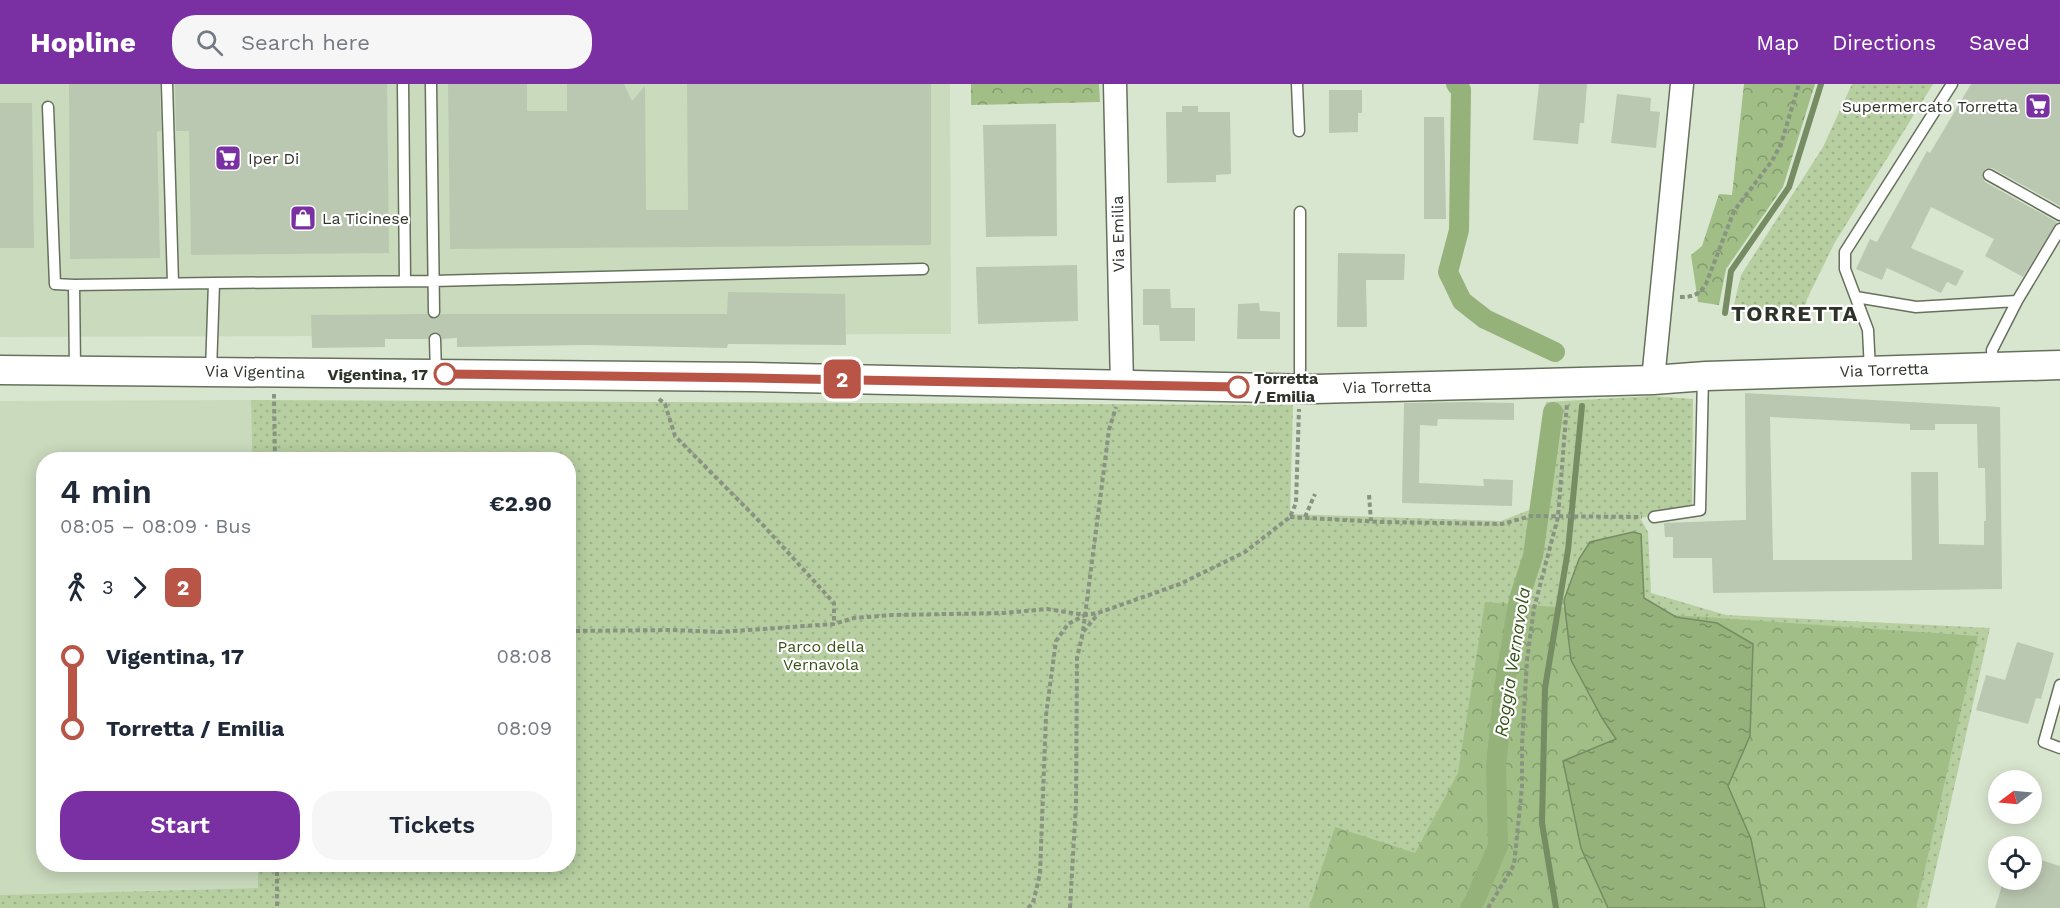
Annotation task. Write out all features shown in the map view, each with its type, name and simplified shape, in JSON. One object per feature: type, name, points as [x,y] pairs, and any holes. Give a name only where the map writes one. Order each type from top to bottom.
[{"type":"street","name":"Via Emilia","points":[[1115,84],[1119,397]]},
{"type":"street","points":[[1653,380],[1682,84]]},
{"type":"street","name":"Via Torretta","points":[[1119,397],[1299,393],[1653,380],[1703,376],[2052,365]]},
{"type":"street","name":"Via Vigentina","points":[[0,370],[436,374],[1119,397]]},
{"type":"lane","points":[[167,84],[173,283]]},
{"type":"lane","points":[[403,84],[405,281]]},
{"type":"lane","points":[[431,84],[434,312]]},
{"type":"lane","points":[[1298,84],[1299,131]]},
{"type":"lane","points":[[1870,371],[1868,330],[1845,268],[1845,252],[1952,84]]},
{"type":"lane","points":[[48,107],[55,284],[433,281],[923,269]]},
{"type":"lane","points":[[1989,175],[2060,215]]},
{"type":"lane","points":[[1299,393],[1300,212]]},
{"type":"lane","points":[[1993,366],[1992,350],[2017,301],[2060,229]]},
{"type":"lane","points":[[212,372],[214,283]]},
{"type":"lane","points":[[74,285],[75,370]]},
{"type":"lane","points":[[1856,297],[1916,307],[2017,301]]},
{"type":"lane","points":[[435,339],[436,374]]},
{"type":"lane","points":[[1654,517],[1700,510],[1703,376]]},
{"type":"lane","points":[[2060,685],[2044,742],[2060,748]]},
{"type":"path","points":[[1660,304],[1667,299],[1699,294],[1706,285],[1722,238],[1734,212],[1772,161],[1781,144],[1799,84]]},
{"type":"path","points":[[274,390],[275,452]]},
{"type":"path","points":[[654,393],[665,404],[675,436],[762,524],[834,603],[834,624]]},
{"type":"path","points":[[576,631],[720,632],[834,624],[854,618],[892,615],[1004,613],[1047,609],[1085,615],[1098,613],[1143,598],[1210,570],[1245,552],[1290,517],[1296,503],[1299,393]]},
{"type":"path","points":[[1070,908],[1076,803],[1077,658],[1083,632],[1108,430],[1119,397]]},
{"type":"path","points":[[1488,908],[1514,865],[1522,788],[1521,745],[1527,660],[1534,608],[1558,517],[1566,404],[1578,404]]},
{"type":"path","points":[[1305,518],[1315,494]]},
{"type":"path","points":[[1369,495],[1371,521]]},
{"type":"path","points":[[1290,517],[1502,524],[1531,516],[1654,517]]},
{"type":"path","points":[[1083,632],[1098,613]]},
{"type":"path","points":[[1028,908],[1034,903],[1040,874],[1046,715],[1056,640],[1068,624],[1085,615]]},
{"type":"path","points":[[277,872],[277,908]]},
{"type":"shaded area","points":[[0,84],[950,84],[951,334],[0,337]]},
{"type":"shaded area","points":[[251,400],[252,452],[36,452],[36,872],[258,872],[258,888],[0,895],[0,401]]},
{"type":"green space","points":[[971,84],[1099,84],[1100,102],[971,105]]},
{"type":"green space","points":[[1744,84],[1815,84],[1783,187],[1726,269],[1719,305],[1698,302],[1691,255],[1702,246],[1719,194],[1732,195]]},
{"type":"green space","points":[[1852,84],[1933,84],[1834,244],[1807,299],[1805,309],[1732,313],[1741,275],[1823,147]]},
{"type":"green space","name":"Parco della Vernavola","points":[[1652,396],[1693,399],[1692,509],[1640,518],[1648,532],[1651,593],[1726,615],[1990,628],[1927,908],[0,908],[0,895],[258,888],[258,872],[576,872],[576,452],[252,452],[251,400],[1293,405],[1290,514],[1501,521],[1532,509],[1546,402]]},
{"type":"green space","points":[[1485,602],[1978,636],[1916,908],[1309,908],[1335,827],[1415,853],[1458,773]]},
{"type":"water","points":[[1633,532],[1641,534],[1644,598],[1676,617],[1717,623],[1753,644],[1750,736],[1728,786],[1751,839],[1765,908],[1608,908],[1581,848],[1563,761],[1616,739],[1571,660],[1564,600],[1579,559],[1590,542]]},
{"type":"building","points":[[69,84],[160,84],[161,131],[157,132],[160,258],[70,259]]},
{"type":"building","points":[[175,84],[387,84],[389,253],[191,255],[189,131],[176,131]]},
{"type":"building","points":[[448,84],[527,84],[527,111],[567,111],[567,84],[624,84],[632,101],[645,86],[646,210],[688,210],[687,84],[931,84],[931,245],[450,249]]},
{"type":"building","points":[[1539,84],[1587,84],[1584,123],[1580,123],[1578,144],[1533,140]]},
{"type":"building","points":[[1971,84],[2060,84],[2060,206],[1992,168],[1985,169],[1982,174],[1985,182],[2057,222],[2023,277],[1985,256],[1994,239],[1931,207],[1911,248],[1964,271],[1956,286],[1947,282],[1941,293],[1887,268],[1882,280],[1856,269],[1870,239],[1877,242],[1927,151],[1930,153]]},
{"type":"building","points":[[1329,90],[1362,90],[1362,113],[1358,113],[1358,132],[1329,133]]},
{"type":"building","points":[[1617,94],[1651,98],[1650,111],[1660,112],[1656,148],[1611,143]]},
{"type":"building","points":[[0,103],[32,103],[34,248],[0,248]]},
{"type":"building","points":[[1182,106],[1198,106],[1198,112],[1230,112],[1231,174],[1216,175],[1216,182],[1167,183],[1166,112],[1182,112]]},
{"type":"building","points":[[1424,117],[1444,117],[1446,219],[1424,219]]},
{"type":"building","points":[[1056,124],[1057,236],[986,237],[983,125]]},
{"type":"building","points":[[1338,253],[1405,254],[1404,280],[1366,280],[1367,327],[1337,327]]},
{"type":"building","points":[[1077,265],[1078,321],[978,324],[976,267]]},
{"type":"building","points":[[1143,289],[1170,289],[1171,308],[1195,308],[1195,341],[1160,341],[1159,325],[1143,325]]},
{"type":"building","points":[[728,292],[845,294],[846,345],[728,344],[727,348],[586,345],[457,347],[457,338],[442,339],[441,335],[435,332],[431,333],[428,339],[385,339],[385,347],[312,348],[311,315],[427,314],[434,319],[441,314],[727,314]]},
{"type":"building","points":[[1259,303],[1260,311],[1280,312],[1280,339],[1237,339],[1238,304]]},
{"type":"building","points":[[1745,393],[2000,407],[2002,589],[1713,593],[1712,558],[1673,558],[1673,537],[1665,537],[1664,523],[1746,520]],"holes":[[[1770,417],[1910,424],[1910,430],[1935,430],[1935,424],[1977,424],[1978,468],[1985,468],[1984,545],[1939,544],[1938,472],[1911,472],[1912,560],[1773,560]]]},
{"type":"building","points":[[1404,403],[1514,403],[1514,420],[1438,419],[1437,426],[1420,425],[1419,483],[1484,486],[1483,479],[1513,480],[1512,506],[1402,503]]},
{"type":"building","points":[[2017,642],[2054,653],[2041,699],[2036,698],[2028,724],[1976,710],[1986,675],[2005,680]]},
{"type":"building","points":[[2042,860],[2060,866],[2060,908],[1995,908],[2001,890],[2042,890]]},
{"type":"waterway","name":"Roggia Vernavola","points":[[1456,84],[1461,90],[1459,230],[1448,272],[1462,301],[1485,319],[1555,352]]},
{"type":"waterway","points":[[1725,313],[1731,271],[1789,187],[1821,84]]},
{"type":"waterway","points":[[1556,908],[1542,823],[1545,688],[1568,550],[1582,406]]},
{"type":"waterway","name":"Roggia Vernavola","points":[[1470,908],[1498,846],[1496,766],[1504,688],[1519,599],[1533,556],[1553,412]]},
{"type":"bus line","name":"2","points":[[445,374],[1238,387]]},
{"type":"place","name":"Supermercato Torretta","points":[[2038,106]]},
{"type":"place","name":"Iper Di","points":[[228,158]]},
{"type":"place","name":"La Ticinese","points":[[303,218]]},
{"type":"place","name":"Vigentina, 17","points":[[445,374]]},
{"type":"place","name":"Torretta / Emilia","points":[[1238,387]]},
{"type":"district","name":"TORRETTA","points":[[1795,313]]}]
